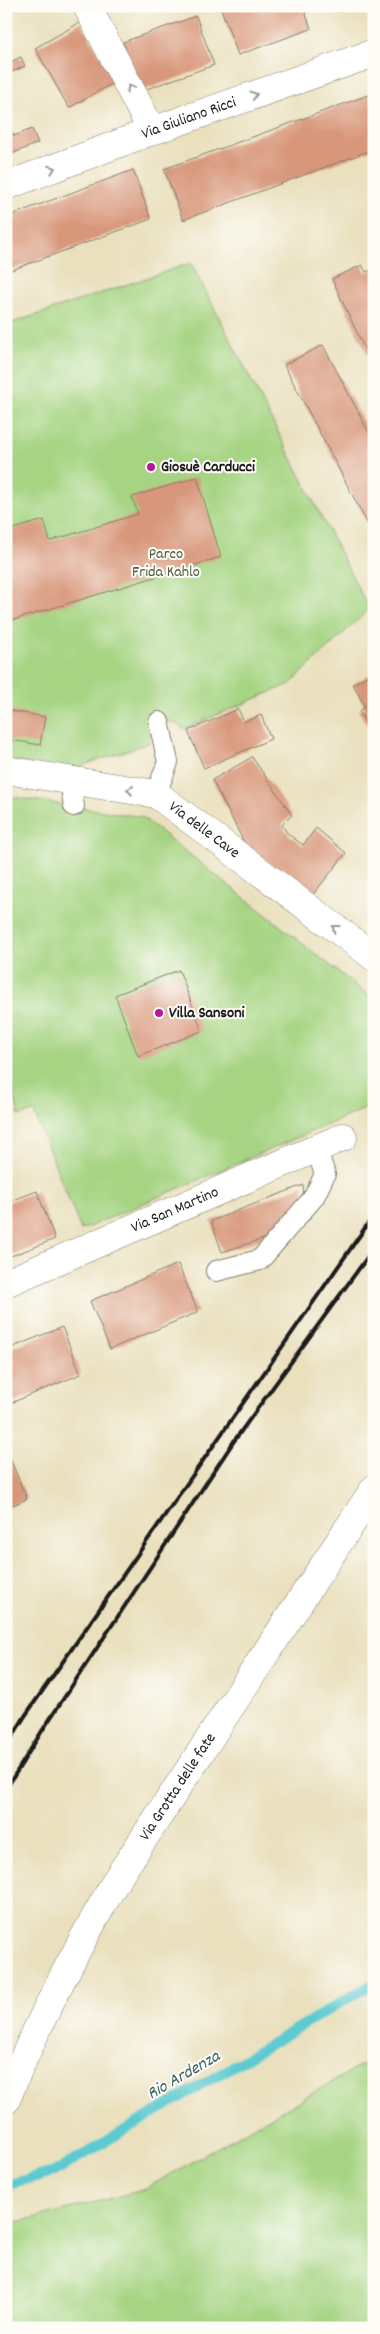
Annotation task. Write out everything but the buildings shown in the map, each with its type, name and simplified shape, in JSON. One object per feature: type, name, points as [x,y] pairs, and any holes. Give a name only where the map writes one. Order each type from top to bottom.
[{"type":"street","points":[[87,6],[152,131]]},
{"type":"street","name":"Via Giuliano Ricci","points":[[6,186],[152,131],[374,53]]},
{"type":"street","name":"Via delle Cave","points":[[6,770],[72,794],[156,794],[374,957]]},
{"type":"street","name":"Via San Martino","points":[[6,1283],[229,1176],[316,1148],[343,1137]]},
{"type":"street","name":"Via Grotta delle fate","points":[[6,2100],[27,2048],[82,1939],[117,1880],[374,1489]]},
{"type":"lane","points":[[156,794],[168,762],[159,722]]},
{"type":"lane","points":[[216,1271],[260,1260],[314,1197],[325,1174],[316,1148]]},
{"type":"green space","name":"Parco Frida Kahlo","points":[[191,263],[369,609],[290,684],[184,729],[173,722],[159,722],[151,730],[149,743],[66,771],[6,759],[6,325]]},
{"type":"green space","points":[[6,796],[142,817],[374,1000],[374,1105],[81,1230],[34,1112],[19,1116],[6,1059]]},
{"type":"green space","points":[[374,2058],[374,2323],[364,2328],[6,2328],[6,2232],[10,2224],[143,2190]]},
{"type":"waterway","name":"Rio Ardenza","points":[[6,2185],[54,2172],[374,1983]]},
{"type":"railway","points":[[6,1747],[25,1716],[374,1215]]},
{"type":"railway","points":[[6,1789],[42,1731],[234,1441],[374,1248]]},
{"type":"place","name":"Giosuè Carducci","points":[[151,467]]},
{"type":"place","name":"Villa Sansoni","points":[[159,1013]]}]
